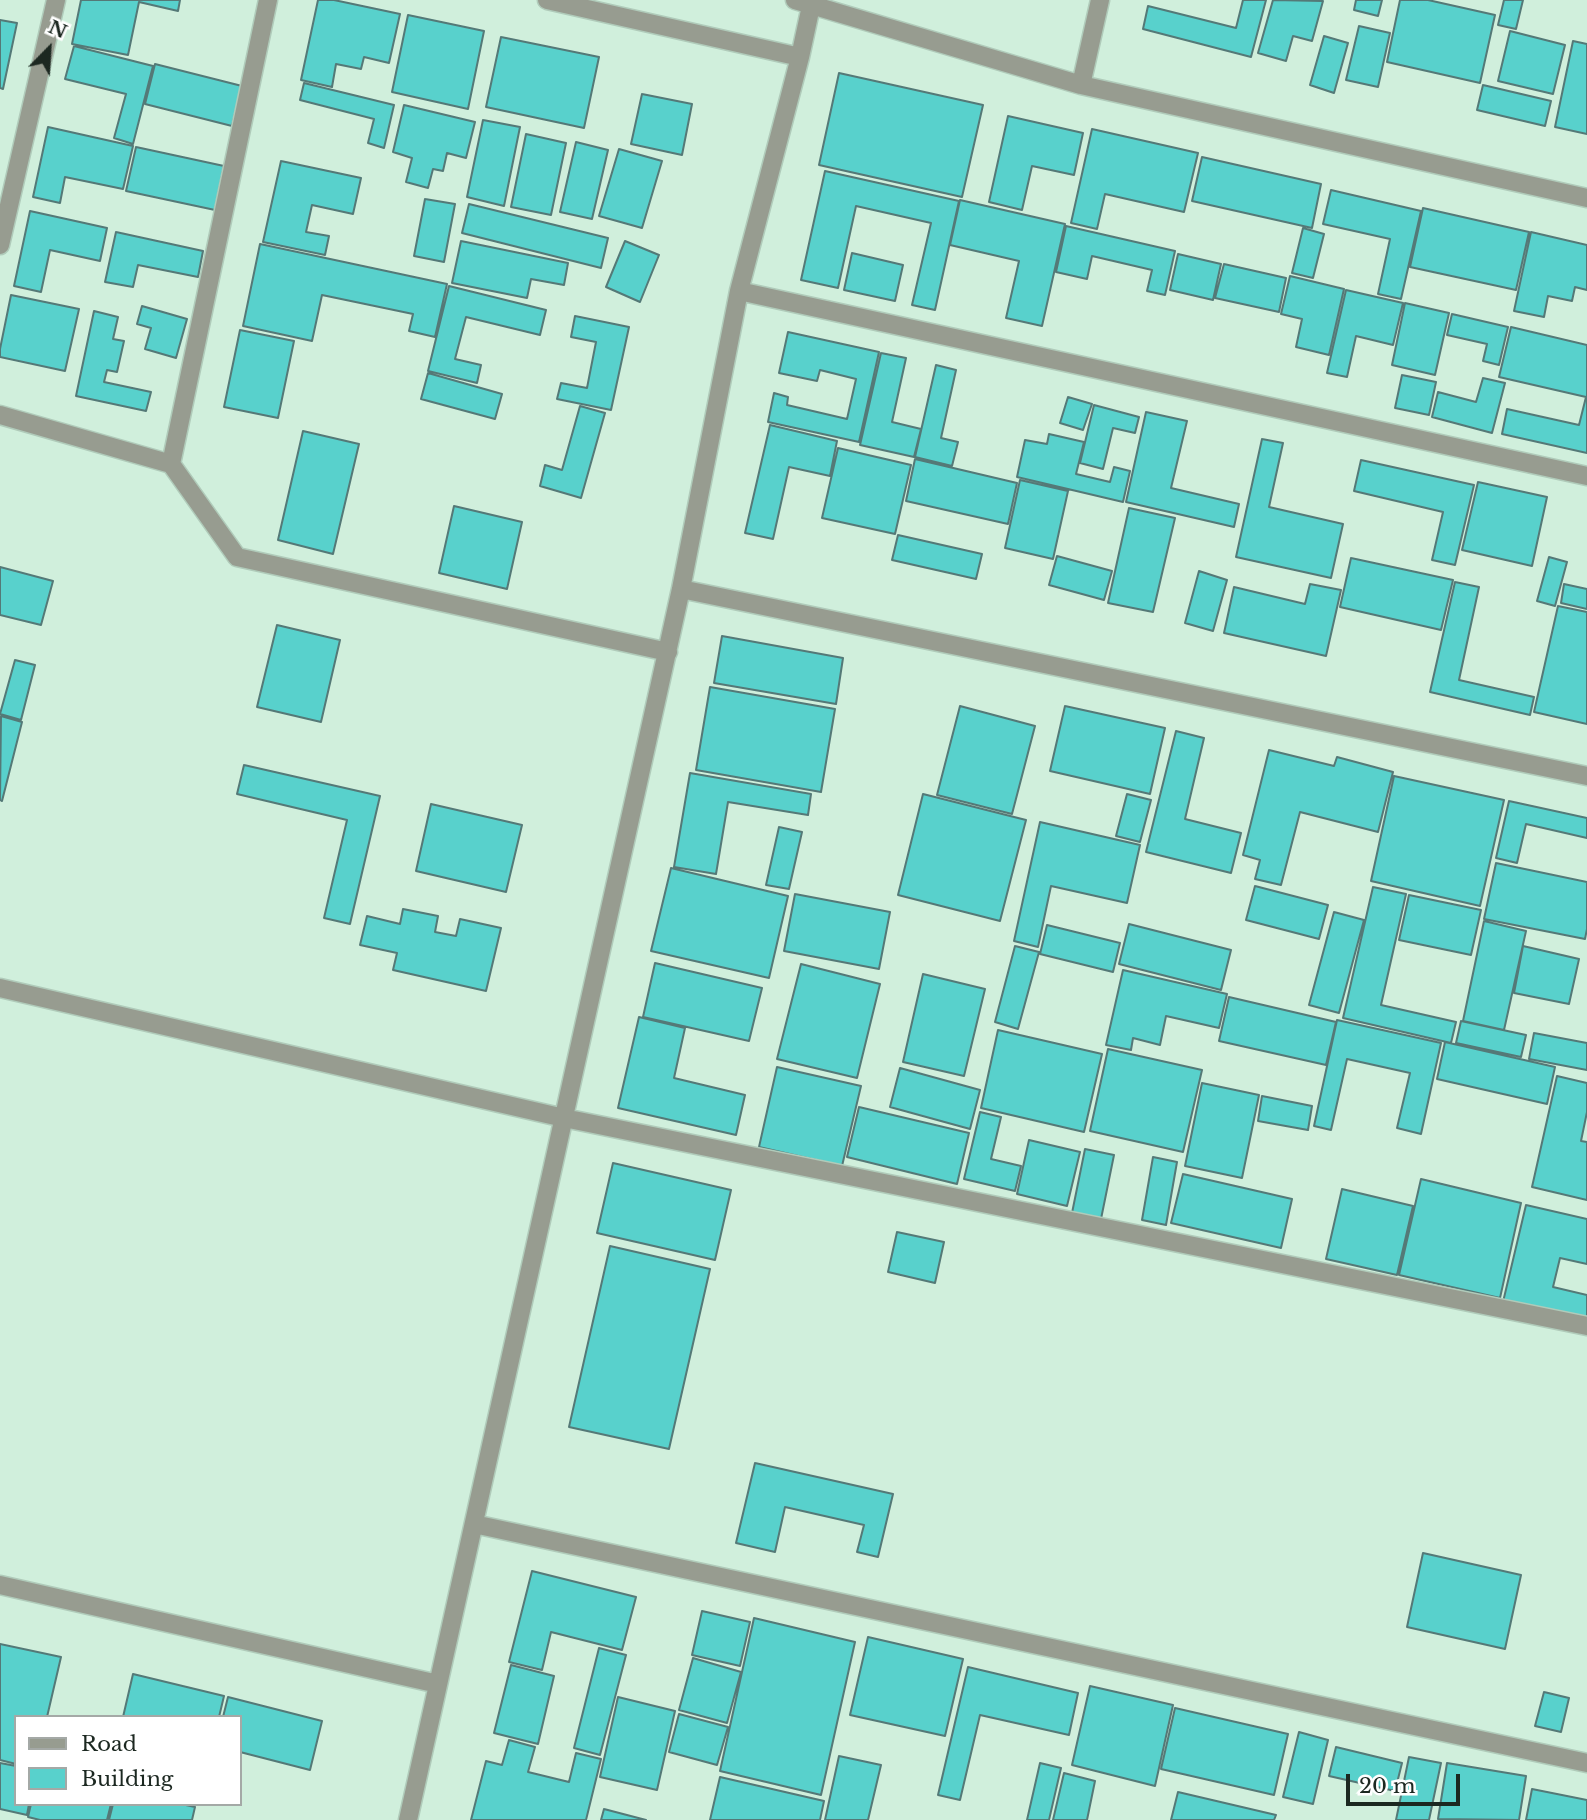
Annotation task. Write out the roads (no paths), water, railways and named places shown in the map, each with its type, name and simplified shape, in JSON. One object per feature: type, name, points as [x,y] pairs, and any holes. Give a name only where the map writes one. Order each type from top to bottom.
[{"type":"street","points":[[0,244],[56,0]]},
{"type":"street","points":[[170,464],[268,0]]},
{"type":"street","points":[[547,0],[625,9],[800,57]]},
{"type":"street","points":[[1081,85],[1101,0]]},
{"type":"street","points":[[408,1820],[681,589],[739,291],[800,57],[803,3],[1081,85],[1587,198]]},
{"type":"street","points":[[739,291],[1587,476]]},
{"type":"street","points":[[0,415],[170,464],[237,556],[667,652]]},
{"type":"street","points":[[681,589],[1587,776]]},
{"type":"street","points":[[0,988],[564,1118],[1587,1326]]},
{"type":"street","points":[[474,1524],[1587,1763]]},
{"type":"street","points":[[0,1585],[438,1684]]}]
